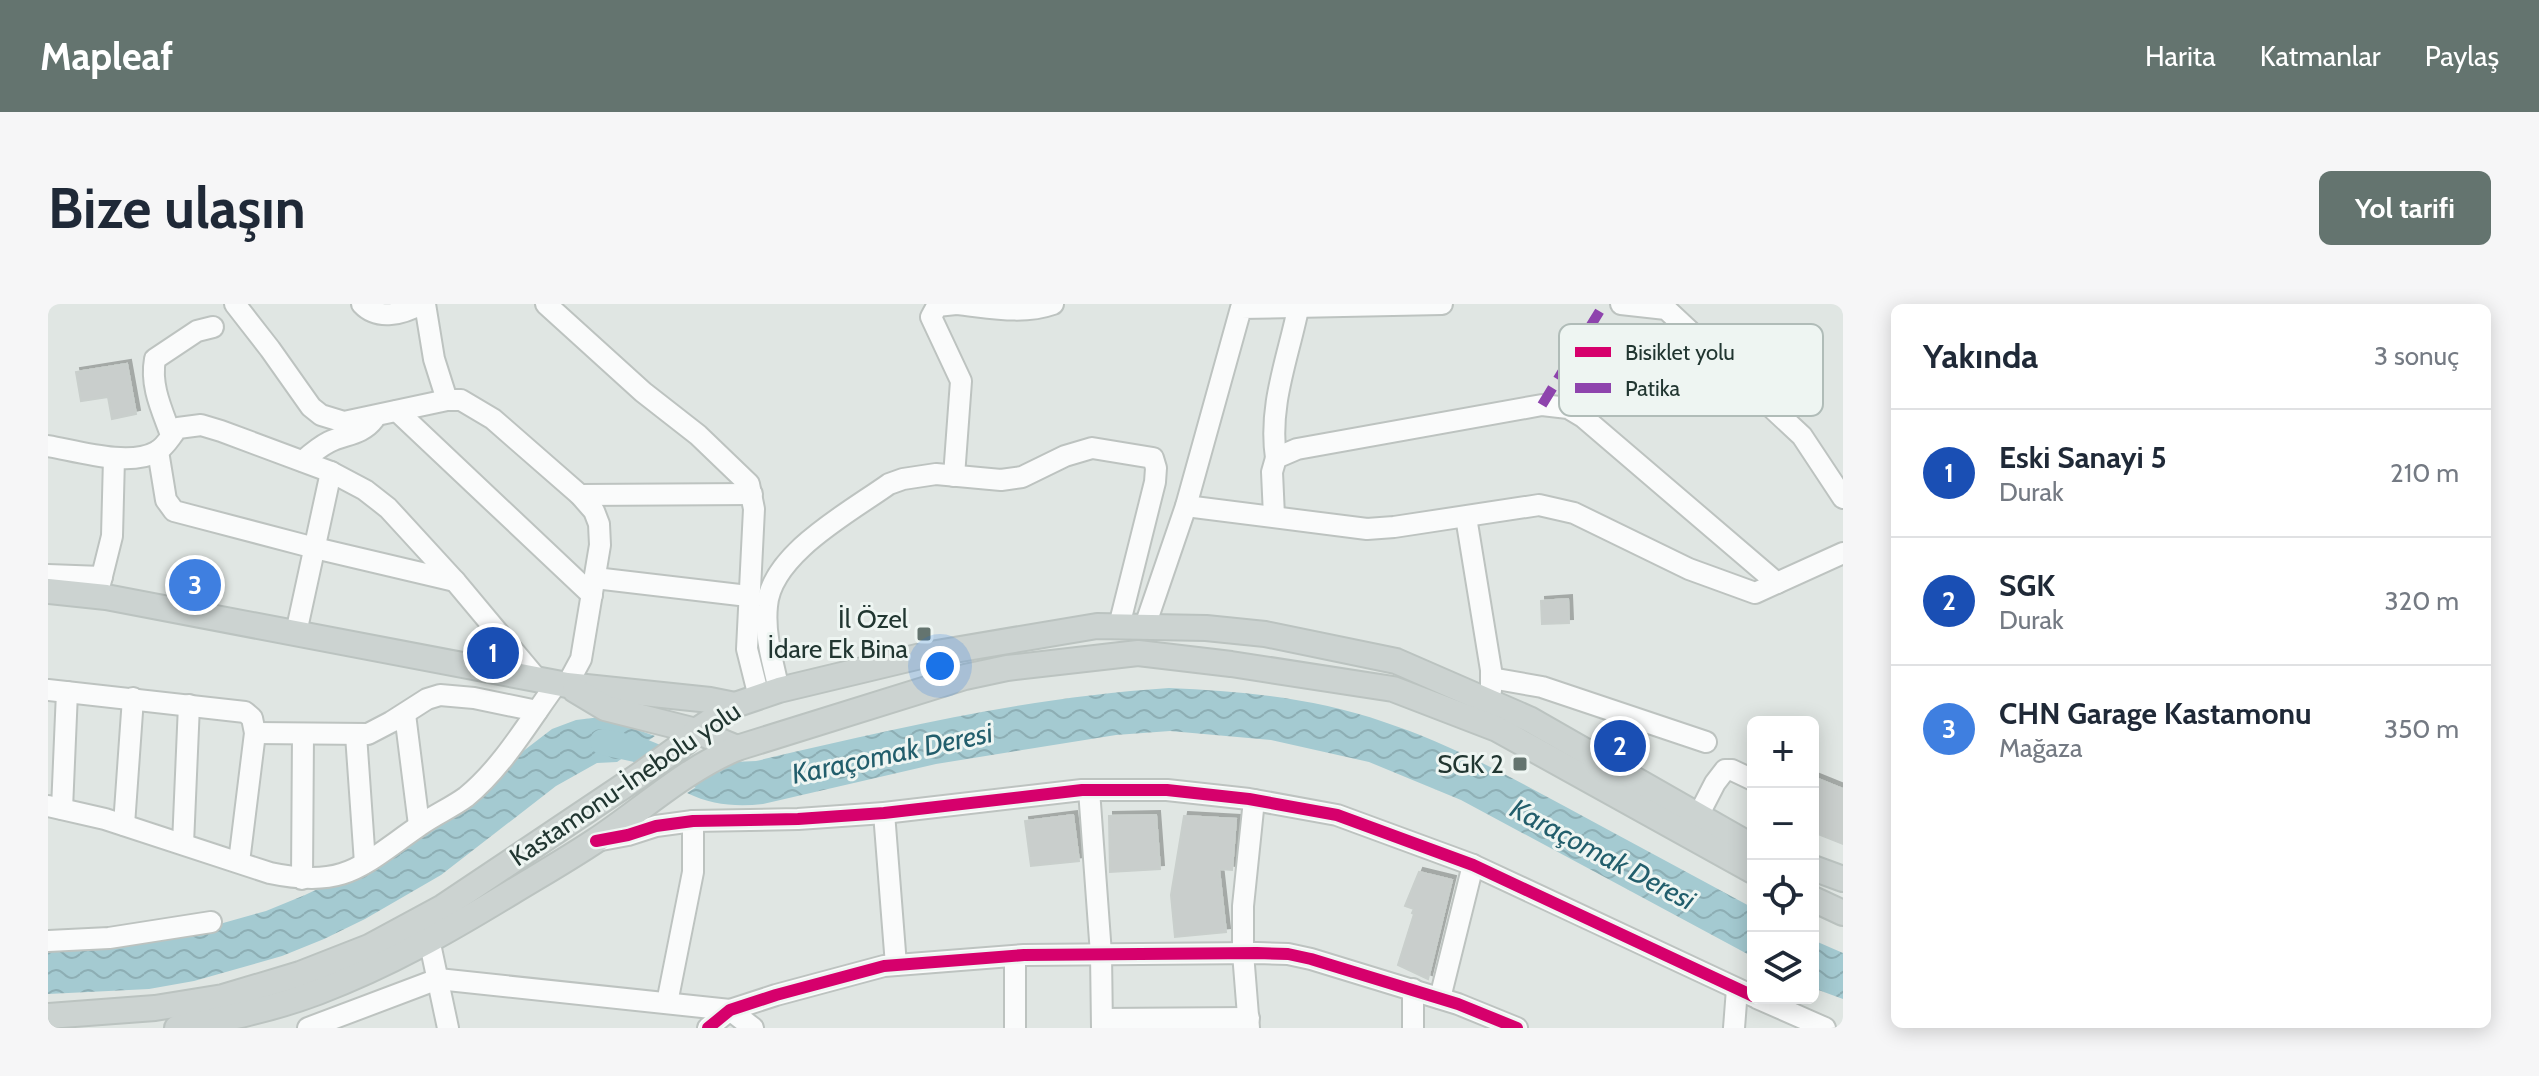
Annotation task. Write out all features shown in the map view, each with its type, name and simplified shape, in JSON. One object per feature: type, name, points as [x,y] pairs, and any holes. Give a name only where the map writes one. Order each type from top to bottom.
[{"type":"main road","points":[[48,591],[100,587],[296,633],[554,682],[735,705]]},
{"type":"main road","name":"Kastamonu-İnebolu yolu","points":[[48,1016],[155,1008],[223,997],[369,947],[443,907],[637,777],[735,705],[861,669],[925,655],[1097,626],[1235,631],[1337,647],[1396,661],[1491,691],[1529,719],[1747,844]]},
{"type":"main road","points":[[177,1028],[258,1011],[316,993],[430,942],[596,841],[668,788],[727,753],[965,677],[1007,668],[1138,653],[1258,667],[1393,689],[1497,729],[1747,868]]},
{"type":"main road","points":[[861,669],[871,705]]},
{"type":"main road","points":[[554,682],[605,708],[691,737],[727,753]]},
{"type":"main road","points":[[777,692],[800,695],[804,718],[801,727]]},
{"type":"main road","points":[[1819,870],[1843,879]]},
{"type":"main road","points":[[1819,902],[1843,913]]},
{"type":"street","points":[[235,304],[311,407],[321,415],[344,422],[447,400],[461,400],[493,419],[580,495],[594,511],[599,524],[600,545],[581,659],[554,682],[537,711],[485,779],[464,799],[419,825],[390,848],[337,876],[302,879],[270,873],[124,825],[55,808],[58,691],[245,712],[252,718],[255,733],[239,862]]},
{"type":"street","points":[[362,304],[378,315],[423,304],[434,359],[447,400]]},
{"type":"street","points":[[546,304],[643,392],[698,435],[749,484],[753,536],[747,649],[777,692]]},
{"type":"street","points":[[954,476],[961,381],[931,317],[937,306],[956,304],[1022,310],[1053,304]]},
{"type":"street","points":[[1145,626],[1186,506],[1240,306],[1442,304]]},
{"type":"street","points":[[1621,304],[1666,309],[1682,324]]},
{"type":"street","points":[[1274,516],[1272,472],[1276,458],[1276,397],[1299,305]]},
{"type":"street","points":[[213,327],[197,331],[155,359],[153,372],[164,443],[166,500],[174,511],[455,581]]},
{"type":"street","points":[[1276,458],[1297,449],[1542,405],[1559,407]]},
{"type":"street","points":[[397,411],[593,586],[748,596]]},
{"type":"street","points":[[303,461],[331,441],[361,431],[376,416]]},
{"type":"street","points":[[1581,416],[1777,583]]},
{"type":"street","points":[[1781,416],[1802,436],[1843,498]]},
{"type":"street","points":[[48,446],[114,458],[146,456],[178,428],[201,425],[331,472],[365,490],[388,508],[554,682]]},
{"type":"street","points":[[777,692],[766,623],[770,586],[778,572],[799,549],[889,484],[903,479],[936,474],[1001,480],[1022,477],[1065,456],[1092,448],[1153,458],[1155,482],[1119,626]]},
{"type":"street","points":[[48,575],[100,587],[112,536],[114,458]]},
{"type":"street","points":[[296,633],[331,472]]},
{"type":"street","points":[[580,495],[752,494]]},
{"type":"street","points":[[1186,506],[1367,529],[1539,505],[1574,513],[1689,569],[1755,593],[1843,553]]},
{"type":"street","points":[[1466,517],[1491,691],[1542,687],[1706,742]]},
{"type":"street","points":[[255,733],[368,734],[427,699],[450,695],[537,711]]},
{"type":"street","points":[[124,825],[133,698]]},
{"type":"street","points":[[183,844],[189,705]]},
{"type":"street","points":[[405,714],[419,825]]},
{"type":"street","points":[[302,879],[303,734]]},
{"type":"street","points":[[356,735],[365,863]]},
{"type":"street","points":[[1698,816],[1725,770],[1747,777]]},
{"type":"street","points":[[596,841],[656,826],[693,821],[884,813],[1089,790],[1167,790],[1254,800],[1337,815],[1473,865],[1747,993]]},
{"type":"street","points":[[1089,790],[1101,954],[1102,1023],[1249,1023],[1243,953],[1246,863],[1254,800]]},
{"type":"street","points":[[884,813],[896,965]]},
{"type":"street","points":[[667,1003],[693,872],[693,821]]},
{"type":"street","points":[[1440,998],[1473,865]]},
{"type":"street","points":[[424,918],[448,1028]]},
{"type":"street","points":[[48,941],[109,938],[211,922]]},
{"type":"street","points":[[714,1020],[819,982],[896,965],[1015,956],[1243,953],[1288,954],[1311,959],[1440,998],[1517,1028]]},
{"type":"street","points":[[1015,956],[1015,1028]]},
{"type":"street","points":[[316,993],[318,1026],[438,979],[667,1003],[714,1020],[753,1028]]},
{"type":"street","points":[[1413,989],[1413,1028]]},
{"type":"street","points":[[1734,1028],[1747,999]]},
{"type":"street","points":[[1771,1004],[1825,1028]]},
{"type":"water","points":[[1169,688],[1305,701],[1408,730],[1522,783],[1747,905],[1747,954],[1461,800],[1369,762],[1271,740],[1170,731],[1116,735],[936,764],[763,804],[724,804],[687,793],[734,762],[756,761],[910,726],[1013,707]]},
{"type":"water","points":[[601,717],[655,736],[617,762],[597,763],[556,786],[441,875],[365,919],[282,956],[194,981],[149,989],[48,994],[48,947],[184,934],[266,911],[305,895],[343,877],[414,835],[552,729],[576,720]]},
{"type":"water","points":[[1819,943],[1843,953],[1843,999],[1819,990]]},
{"type":"building","points":[[127,364],[136,414],[112,419],[108,397],[81,401],[76,372]]},
{"type":"building","points":[[1568,599],[1569,623],[1542,624],[1541,601]]},
{"type":"building","points":[[1819,779],[1843,789],[1843,844],[1819,834]]},
{"type":"building","points":[[1073,815],[1079,861],[1031,866],[1025,821]]},
{"type":"building","points":[[1156,815],[1160,869],[1110,872],[1109,816]]},
{"type":"building","points":[[1184,816],[1236,819],[1232,870],[1219,869],[1226,932],[1175,937],[1171,895]]},
{"type":"building","points":[[1419,872],[1452,880],[1428,979],[1398,965],[1414,914],[1414,909],[1405,906]]},
{"type":"waterway","name":"Karaçomak Deresi","points":[[603,742],[636,749],[709,779]]},
{"type":"marked path","points":[[1592,324],[1604,304]]},
{"type":"marked path","points":[[1542,405],[1559,377]]},
{"type":"cycle path","points":[[596,841],[656,826],[693,821],[884,813],[1082,790],[1167,790],[1249,799],[1337,815],[1473,865],[1747,993]]},
{"type":"cycle path","points":[[708,1028],[730,1010],[884,966],[1024,955],[1257,953],[1288,954],[1311,959],[1458,1004],[1517,1028]]},
{"type":"place","name":"CHN Garage Kastamonu","points":[[195,585]]},
{"type":"place","name":"İl Özel İdare Ek Bina","points":[[924,634]]},
{"type":"place","name":"Eski Sanayi 5","points":[[493,653]]},
{"type":"place","name":"SGK","points":[[1620,746]]},
{"type":"place","name":"SGK 2","points":[[1520,764]]}]
